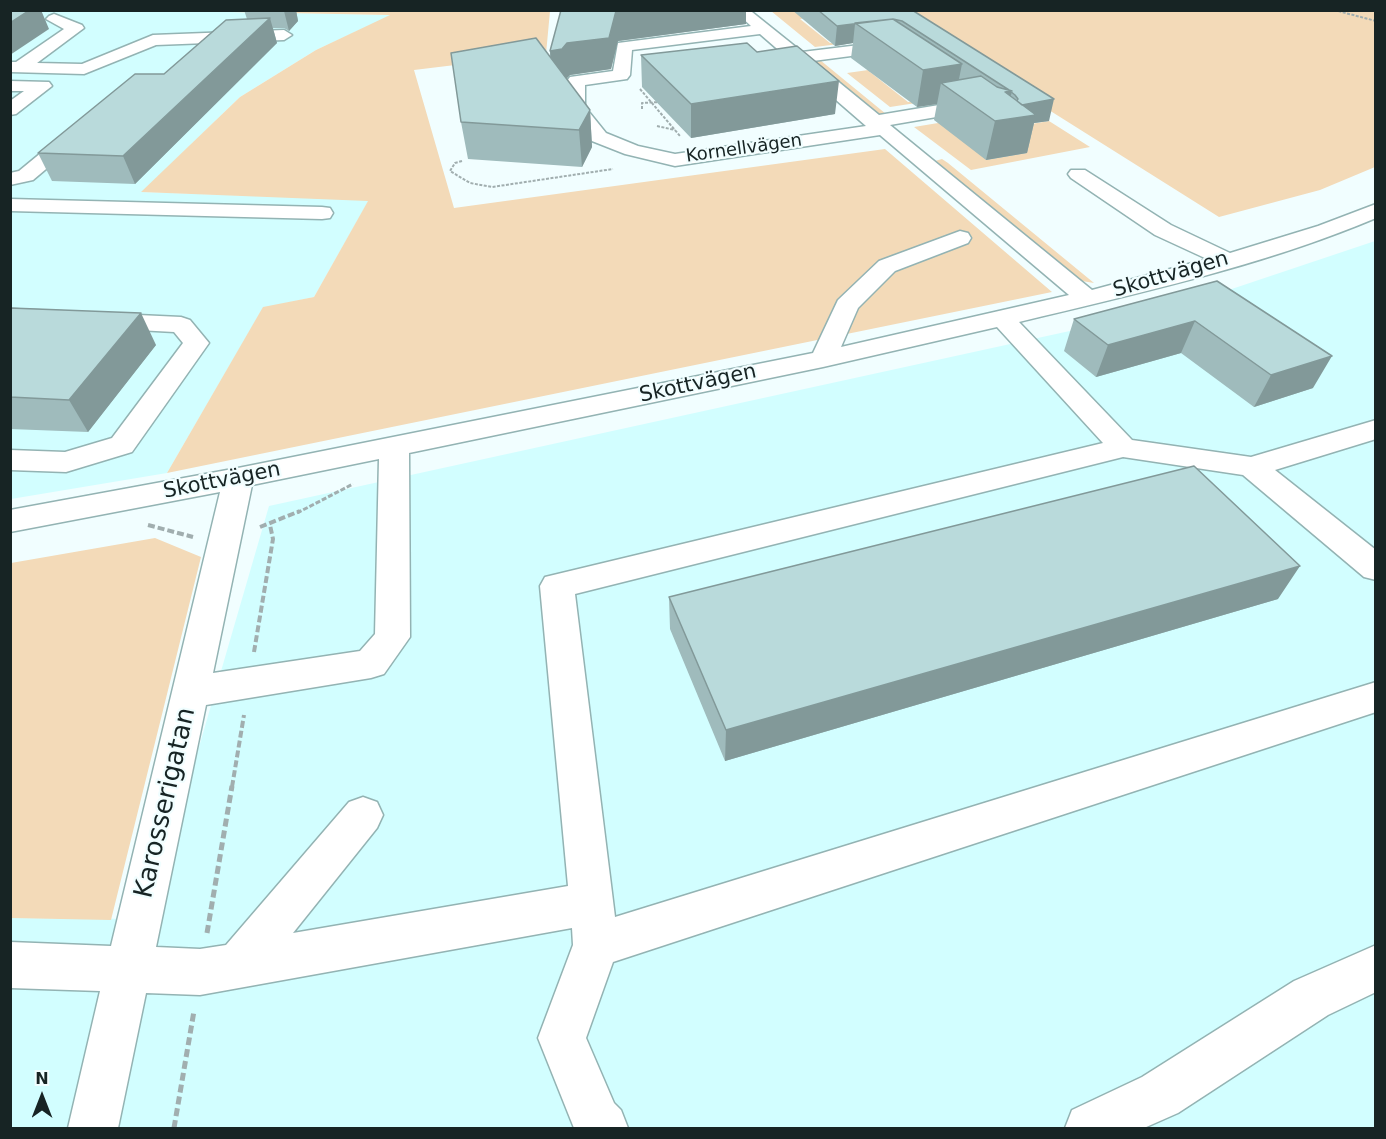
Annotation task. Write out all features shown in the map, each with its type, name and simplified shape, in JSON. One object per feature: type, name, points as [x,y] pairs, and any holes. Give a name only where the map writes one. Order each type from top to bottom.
[{"type":"street","points":[[741,10],[763,29],[793,61],[877,125],[1087,298]]},
{"type":"street","points":[[15,67],[76,28],[54,19]]},
{"type":"street","points":[[627,78],[624,46],[763,29]]},
{"type":"street","points":[[15,67],[84,69],[153,40],[284,35]]},
{"type":"street","points":[[793,61],[892,46],[909,57]]},
{"type":"street","name":"Kornellvägen","points":[[627,78],[576,81],[576,107],[599,137],[632,150],[675,160],[977,105]]},
{"type":"street","points":[[10,86],[43,86],[10,110]]},
{"type":"street","points":[[959,92],[994,116]]},
{"type":"street","points":[[10,179],[26,176],[95,118]]},
{"type":"street","points":[[1078,174],[1163,230],[1227,260]]},
{"type":"street","points":[[10,205],[322,213]]},
{"type":"street","name":"Skottvägen","points":[[10,521],[238,478],[823,358],[1002,318],[1149,284],[1326,231],[1376,210]]},
{"type":"street","points":[[823,358],[847,305],[887,266],[960,238]]},
{"type":"street","points":[[10,316],[182,325],[196,343],[122,445],[66,462],[10,460]]},
{"type":"street","points":[[1002,318],[1123,448]]},
{"type":"street","points":[[603,1128],[596,1121],[562,1038],[594,924],[557,586],[1123,448],[1252,467],[1376,429]]},
{"type":"street","points":[[190,692],[371,664],[392,638],[394,446]]},
{"type":"street","points":[[1252,467],[1376,568]]},
{"type":"street","name":"Karosserigatan","points":[[93,1128],[238,478]]},
{"type":"street","points":[[10,965],[219,969],[594,924],[1376,697]]},
{"type":"street","points":[[219,969],[363,815]]},
{"type":"street","points":[[1089,1128],[1160,1095],[1311,998],[1376,968]]},
{"type":"path","points":[[1334,10],[1344,15],[1376,21]]},
{"type":"path","points":[[627,78],[651,102],[688,146],[690,157]]},
{"type":"path","points":[[642,109],[642,104],[665,103]]},
{"type":"path","points":[[657,126],[675,130]]},
{"type":"path","points":[[462,161],[455,163],[450,171],[469,184],[492,187],[643,164],[660,156]]},
{"type":"path","points":[[174,1128],[219,969],[249,684],[273,539],[270,525]]},
{"type":"shaded area","points":[[11,11],[392,15],[316,50],[240,97],[142,192],[369,200],[314,297],[263,308],[167,473],[11,499]]},
{"type":"shaded area","points":[[178,11],[550,11],[546,54],[414,70],[454,208],[885,149],[1052,292],[167,473],[263,307],[314,297],[368,201],[141,192],[240,97],[316,50],[390,15]]},
{"type":"shaded area","points":[[771,11],[1375,11],[1375,167],[1320,190],[1219,217],[909,22],[832,15],[800,19],[830,43],[871,40],[815,47]]},
{"type":"shaded area","points":[[817,59],[886,114],[877,114],[814,62]]},
{"type":"shaded area","points":[[904,65],[870,72],[908,102],[945,96],[949,98],[890,107],[847,73]]},
{"type":"shaded area","points":[[974,117],[986,160],[1026,153],[1023,151],[1028,150],[1002,129],[1049,121],[1090,147],[971,170],[914,127]]},
{"type":"shaded area","points":[[942,159],[1094,283],[1082,281],[935,161]]},
{"type":"shaded area","points":[[1375,241],[1375,1128],[11,1128],[11,918],[149,919],[269,506],[1175,308]]},
{"type":"shaded area","points":[[155,538],[201,557],[111,920],[11,918],[11,563]]},
{"type":"building","points":[[10,10],[30,10],[10,23]]},
{"type":"building","points":[[561,10],[618,10],[609,38],[567,43],[562,49],[550,51]]},
{"type":"building","points":[[818,10],[912,10],[1054,99],[1022,105],[1010,91],[1012,91],[902,21],[893,19],[837,26]]},
{"type":"building","points":[[270,18],[123,156],[38,153],[135,74],[164,74],[226,20]]},
{"type":"building","points":[[893,19],[962,64],[923,70],[855,23]]},
{"type":"building","points":[[536,38],[590,110],[579,130],[461,122],[451,53]]},
{"type":"building","points":[[747,43],[757,52],[797,46],[839,81],[691,104],[641,55]]},
{"type":"building","points":[[981,76],[997,87],[1012,91],[1005,92],[1036,115],[995,121],[941,83]]},
{"type":"building","points":[[1217,281],[1332,356],[1271,375],[1195,321],[1108,345],[1074,319]]},
{"type":"building","points":[[10,308],[141,313],[69,400],[10,397]]},
{"type":"building","points":[[1194,466],[1300,566],[726,730],[669,597]]}]
